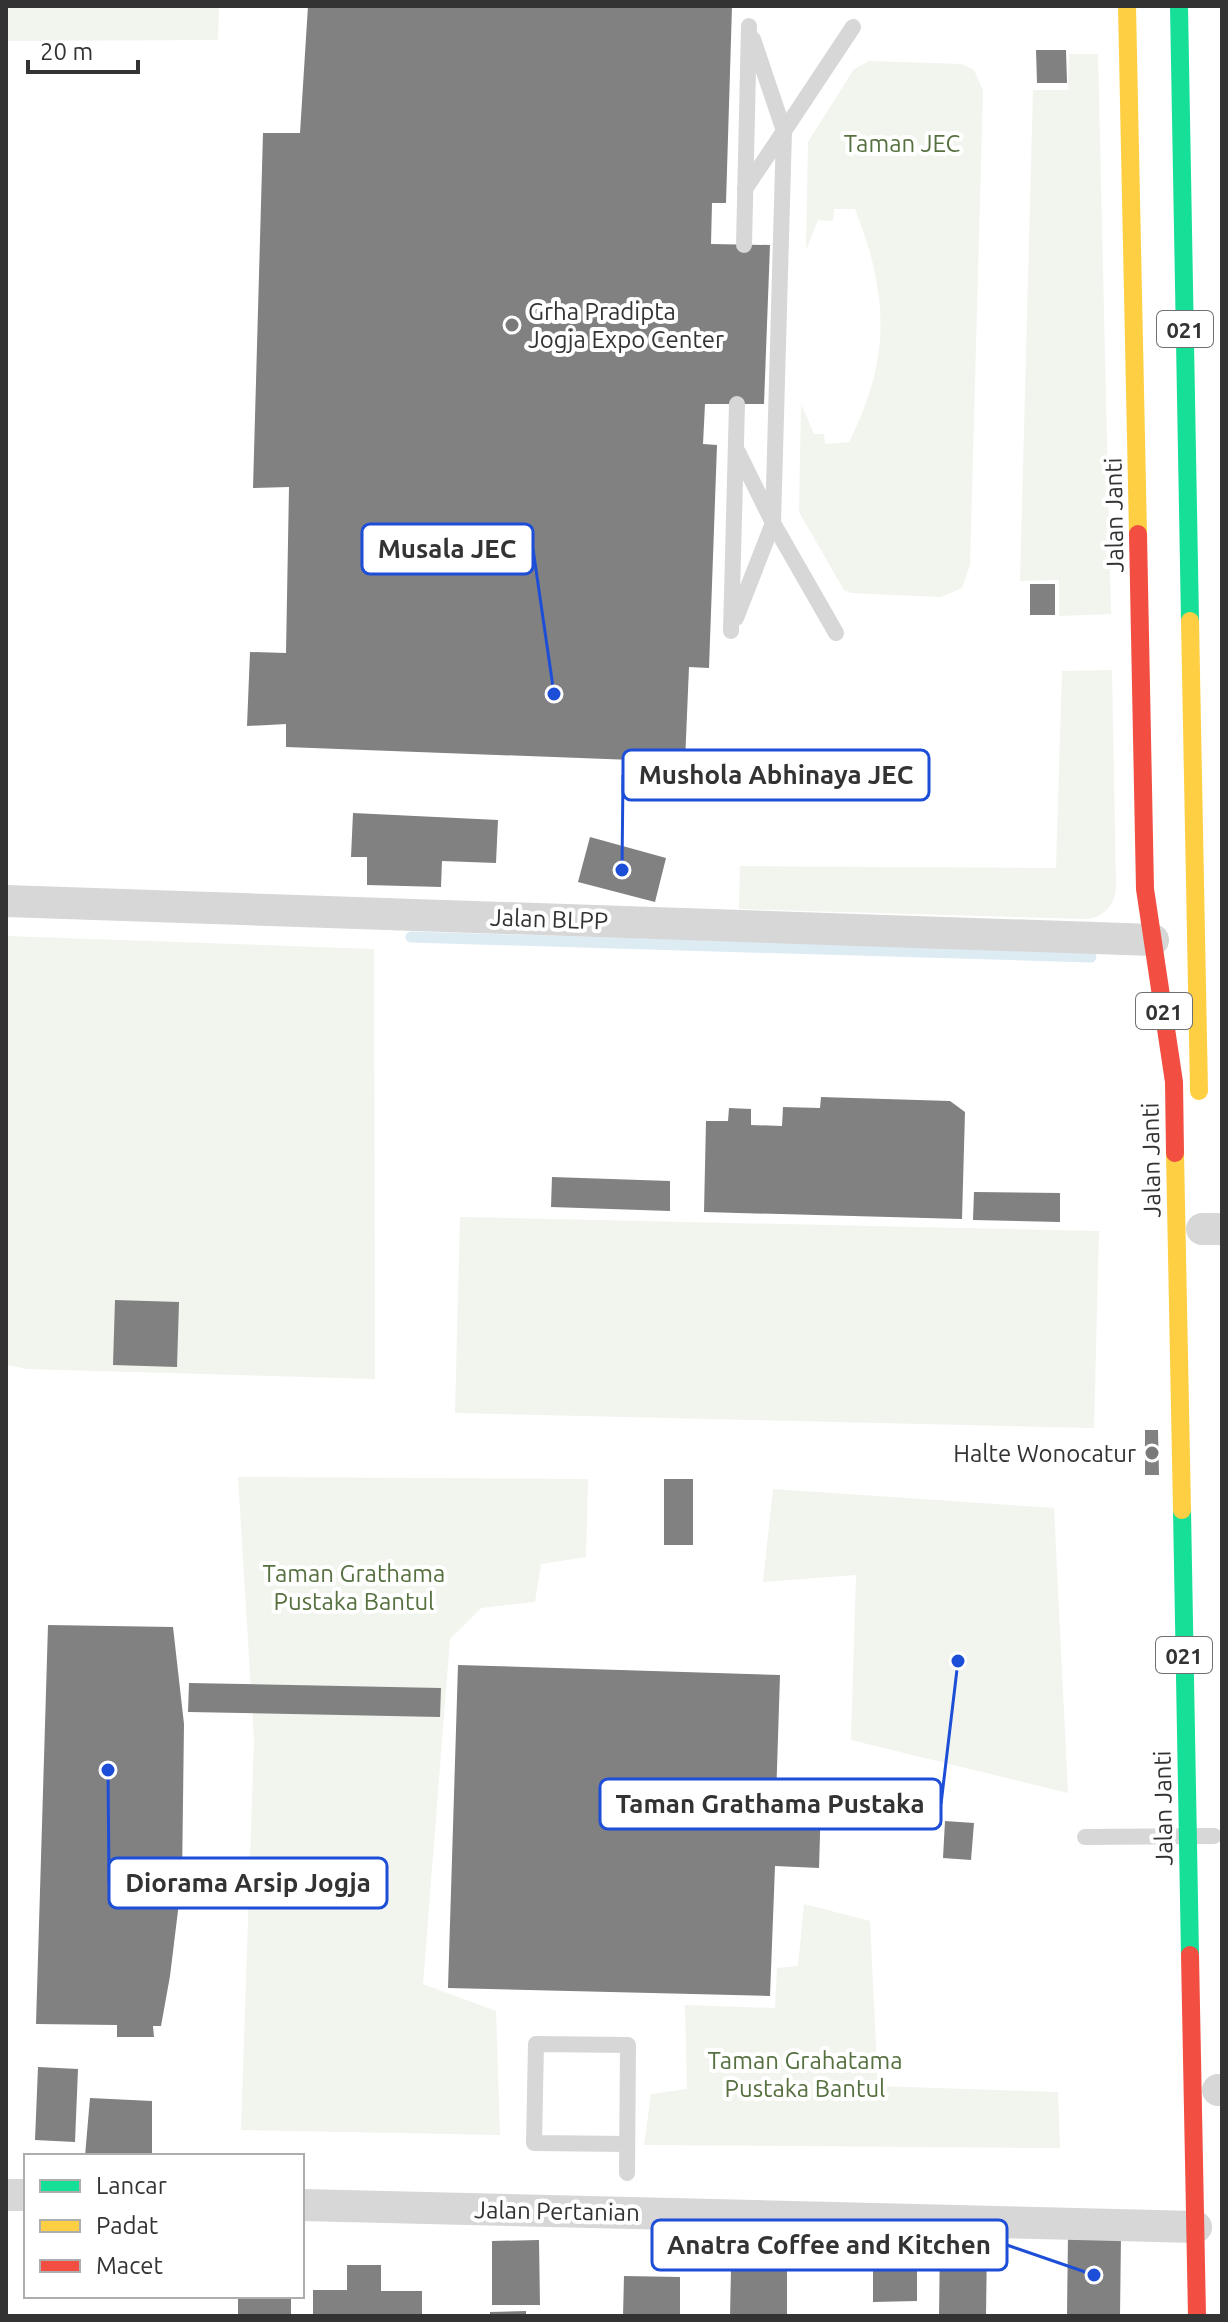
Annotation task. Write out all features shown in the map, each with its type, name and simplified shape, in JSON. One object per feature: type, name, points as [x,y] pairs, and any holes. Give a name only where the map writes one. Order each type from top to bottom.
[{"type":"main road","name":"Jalan Janti","points":[[1127,6],[1134,26],[1145,889],[1174,1082],[1197,2316]]},
{"type":"main road","name":"Jalan Janti","points":[[1175,19],[1199,1110]]},
{"type":"main road","points":[[1140,635],[1190,634]]},
{"type":"street","name":"Jalan BLPP","points":[[6,901],[1153,940]]},
{"type":"street","name":"Jalan Pertanian","points":[[304,2205],[1196,2227]]},
{"type":"lane","points":[[737,404],[731,631],[773,523],[784,131],[749,26],[744,245]]},
{"type":"lane","points":[[745,189],[853,27]]},
{"type":"lane","points":[[736,447],[773,523],[836,633]]},
{"type":"lane","points":[[1085,1837],[1214,1835]]},
{"type":"lane","points":[[627,2144],[534,2143],[536,2044],[628,2045],[627,2173]]},
{"type":"green space","points":[[6,6],[219,6],[218,40],[6,41]]},
{"type":"green space","points":[[1069,54],[1098,54],[1111,614],[1059,616],[1059,580],[1020,581],[1033,90],[1068,90]]},
{"type":"green space","name":"Taman JEC","points":[[869,61],[962,64],[974,70],[983,90],[970,565],[962,588],[941,597],[851,593],[844,590],[799,512],[801,404],[814,434],[824,434],[825,444],[849,442],[863,412],[878,354],[879,299],[866,240],[855,209],[834,209],[833,221],[818,220],[806,250],[808,142],[854,69]]},
{"type":"green space","points":[[1112,670],[1116,887],[1114,899],[1104,912],[1087,919],[739,909],[740,866],[1056,868],[1062,671]]},
{"type":"green space","points":[[6,936],[374,949],[375,1379],[27,1369],[6,1365]]},
{"type":"green space","points":[[460,1217],[1099,1231],[1094,1428],[455,1413]]},
{"type":"green space","name":"Taman Grathama Pustaka Bantul","points":[[238,1477],[588,1479],[586,1557],[541,1564],[535,1602],[481,1608],[450,1639],[423,1984],[496,2011],[500,2135],[241,2130],[254,1739]]},
{"type":"green space","points":[[773,1489],[1054,1508],[1068,1793],[851,1740],[856,1575],[763,1582]]},
{"type":"green space","name":"Taman Grahatama Pustaka Bantul","points":[[804,1904],[870,1921],[878,2086],[1058,2092],[1060,2148],[644,2145],[651,2094],[687,2089],[685,2005],[775,2008],[777,1968],[798,1966]]},
{"type":"building","name":"Grha Pradipta Jogja Expo Center","points":[[308,6],[732,6],[726,203],[712,203],[711,244],[770,245],[764,404],[705,404],[703,444],[717,445],[709,668],[689,667],[685,762],[286,747],[286,724],[247,726],[250,652],[286,653],[289,487],[253,488],[263,133],[300,133]]},
{"type":"building","points":[[1036,50],[1066,50],[1067,83],[1037,83]]},
{"type":"building","points":[[1030,584],[1055,584],[1055,615],[1030,615]]},
{"type":"building","points":[[353,813],[498,820],[496,863],[442,861],[441,887],[367,885],[367,857],[351,857]]},
{"type":"building","points":[[590,837],[666,858],[655,902],[578,882]]},
{"type":"building","points":[[821,1097],[950,1101],[965,1112],[962,1219],[704,1212],[706,1121],[728,1121],[729,1108],[751,1109],[751,1125],[782,1126],[783,1107],[820,1108]]},
{"type":"building","points":[[552,1177],[670,1181],[670,1211],[551,1207]]},
{"type":"building","points":[[974,1192],[1060,1193],[1060,1222],[973,1220]]},
{"type":"building","points":[[115,1300],[179,1302],[177,1367],[113,1365]]},
{"type":"building","name":"Halte Wonocatur","points":[[1145,1430],[1158,1430],[1159,1475],[1145,1475]]},
{"type":"building","points":[[664,1479],[693,1479],[693,1545],[664,1545]]},
{"type":"building","points":[[48,1625],[173,1627],[184,1724],[182,1878],[170,1976],[161,2026],[153,2026],[154,2037],[117,2037],[117,2025],[36,2024]]},
{"type":"building","points":[[458,1665],[780,1675],[776,1800],[821,1801],[819,1868],[775,1866],[770,1996],[448,1988]]},
{"type":"building","points":[[189,1683],[441,1688],[440,1717],[188,1712]]},
{"type":"building","points":[[945,1821],[974,1823],[971,1860],[943,1858]]},
{"type":"building","points":[[38,2067],[78,2069],[75,2142],[35,2140]]},
{"type":"building","points":[[90,2098],[152,2101],[152,2154],[85,2154]]},
{"type":"building","points":[[1068,2234],[1121,2235],[1120,2316],[1067,2316]]},
{"type":"building","points":[[873,2235],[936,2235],[936,2264],[917,2264],[917,2301],[873,2302]]},
{"type":"building","points":[[539,2240],[540,2305],[492,2305],[492,2241]]},
{"type":"building","points":[[940,2241],[987,2242],[986,2316],[939,2316]]},
{"type":"building","points":[[347,2265],[381,2265],[381,2291],[422,2291],[422,2316],[313,2316],[313,2290],[347,2290]]},
{"type":"building","points":[[731,2269],[787,2269],[787,2316],[730,2316]]},
{"type":"building","points":[[624,2276],[680,2277],[680,2316],[623,2316]]},
{"type":"building","points":[[238,2298],[291,2298],[291,2316],[238,2316]]},
{"type":"building","points":[[526,2311],[526,2316],[490,2316],[490,2312]]},
{"type":"waterway","points":[[411,937],[1091,957]]},
{"type":"traffic: fast","points":[[1179,6],[1190,621]]},
{"type":"traffic: fast","points":[[1182,1510],[1190,1955]]},
{"type":"traffic: slow","points":[[1127,6],[1138,534]]},
{"type":"traffic: slow","points":[[1190,621],[1199,1091]]},
{"type":"traffic: slow","points":[[1175,1153],[1182,1510]]},
{"type":"traffic: jam","points":[[1138,534],[1145,889],[1174,1082],[1175,1153]]},
{"type":"traffic: jam","points":[[1190,1955],[1197,2316]]},
{"type":"place","name":"Grha Pradipta Jogja Expo Center","points":[[512,325]]},
{"type":"place","name":"Musala JEC","points":[[554,694]]},
{"type":"place","name":"Mushola Abhinaya JEC","points":[[622,870]]},
{"type":"place","name":"Halte Wonocatur","points":[[1152,1453]]},
{"type":"place","name":"Taman Grathama Pustaka","points":[[958,1661]]},
{"type":"place","name":"Diorama Arsip Jogja","points":[[108,1770]]},
{"type":"place","name":"Anatra Coffee and Kitchen","points":[[1094,2275]]}]
